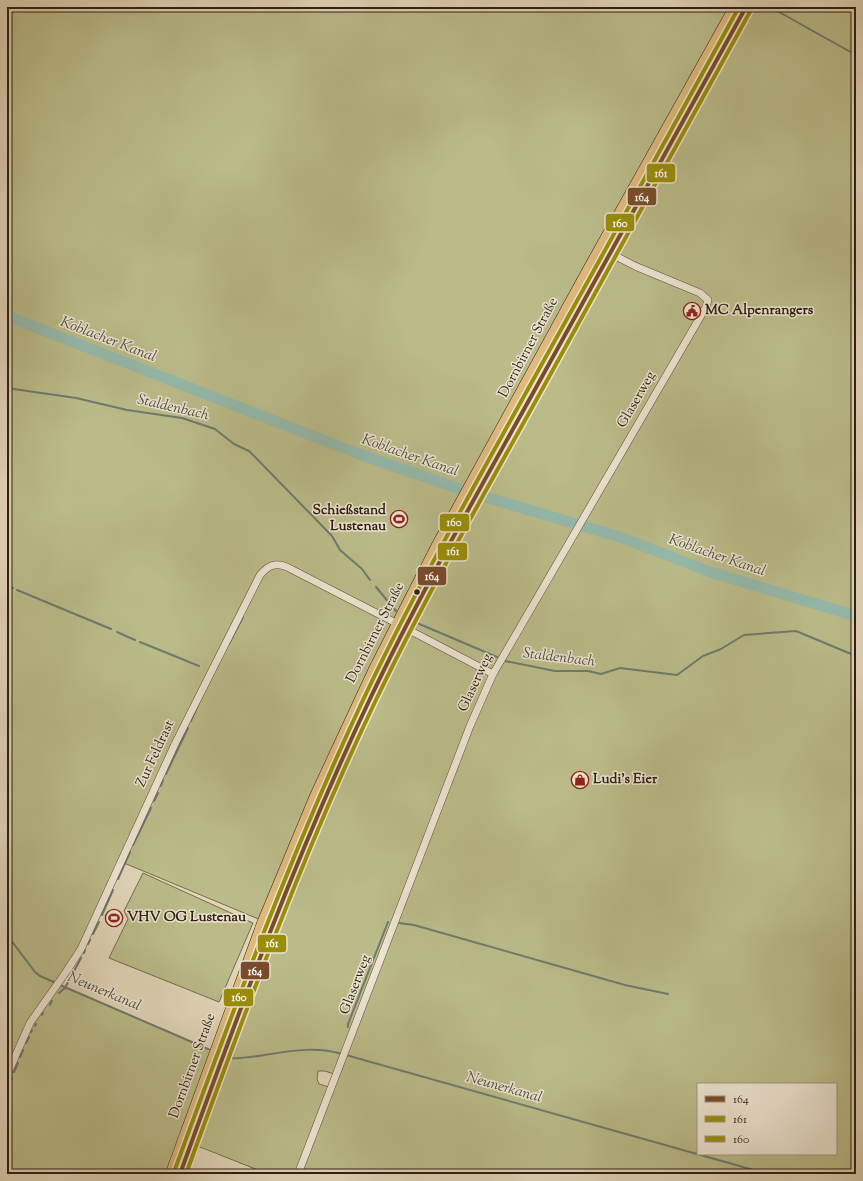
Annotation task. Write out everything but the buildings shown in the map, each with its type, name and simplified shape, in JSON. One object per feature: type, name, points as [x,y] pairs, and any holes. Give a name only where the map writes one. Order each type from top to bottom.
[{"type":"main road","name":"Dornbirner Straße","points":[[484,472],[600,248],[735,7]]},
{"type":"main road","name":"Dornbirner Straße","points":[[171,1174],[245,968],[315,797],[374,670],[484,472],[611,254],[746,7]]},
{"type":"main road","name":"Dornbirner Straße","points":[[180,1174],[257,962],[311,829],[381,678],[465,506]]},
{"type":"street","points":[[600,248],[611,254]]},
{"type":"street","name":"Glaserweg","points":[[298,1174],[478,707],[493,674],[701,316],[708,300],[700,293],[641,269],[611,254]]},
{"type":"street","name":"Zur Feldrast","points":[[7,1075],[25,1031],[81,948],[209,675],[260,575],[267,567],[279,564],[287,566],[392,621]]},
{"type":"street","points":[[411,631],[493,674]]},
{"type":"green space","points":[[7,7],[856,7],[856,1174],[300,1174],[344,1059],[339,1057],[334,1074],[325,1071],[318,1071],[317,1079],[319,1084],[329,1087],[295,1174],[268,1174],[195,1145],[268,923],[124,863],[73,958],[23,1030],[7,1068],[7,319],[276,426],[479,499],[482,494],[282,421],[7,313]]},
{"type":"green space","points":[[143,873],[253,923],[219,1002],[109,958],[128,919],[124,911]]},
{"type":"green space","points":[[60,985],[211,1050],[167,1174],[7,1174],[7,1080],[26,1035]]},
{"type":"waterway","points":[[770,7],[856,55]]},
{"type":"waterway","name":"Koblacher Kanal","points":[[7,316],[356,453],[472,493],[623,538],[710,572],[856,616]]},
{"type":"waterway","name":"Staldenbach","points":[[7,388],[76,398],[127,410],[182,418],[215,429],[234,444],[249,451],[332,536],[340,550],[362,569],[370,580]]},
{"type":"waterway","points":[[7,586],[13,588]]},
{"type":"waterway","name":"Staldenbach","points":[[376,587],[396,611]]},
{"type":"waterway","points":[[17,590],[111,629]]},
{"type":"waterway","points":[[229,644],[243,617]]},
{"type":"waterway","name":"Staldenbach","points":[[417,623],[497,657]]},
{"type":"waterway","name":"Staldenbach","points":[[505,661],[555,671],[588,671],[601,674],[620,668],[677,675],[703,656],[721,649],[744,635],[796,631],[856,656]]},
{"type":"waterway","points":[[117,632],[135,640]]},
{"type":"waterway","points":[[140,642],[199,666]]},
{"type":"waterway","points":[[191,721],[199,703]]},
{"type":"waterway","points":[[166,774],[188,728]]},
{"type":"waterway","points":[[161,786],[163,780]]},
{"type":"waterway","points":[[154,801],[158,793]]},
{"type":"waterway","points":[[133,845],[151,808]]},
{"type":"waterway","points":[[118,879],[130,852]]},
{"type":"waterway","points":[[102,915],[113,890]]},
{"type":"waterway","points":[[93,934],[99,922]]},
{"type":"waterway","points":[[348,1027],[388,922]]},
{"type":"waterway","points":[[399,923],[414,925],[625,985],[668,994]]},
{"type":"waterway","name":"Neunerkanal","points":[[7,935],[35,972],[40,976],[56,983]]},
{"type":"waterway","points":[[88,944],[90,940]]},
{"type":"waterway","points":[[59,993],[65,988],[81,958]]},
{"type":"waterway","name":"Neunerkanal","points":[[60,985],[208,1049]]},
{"type":"waterway","points":[[50,1005],[52,1001]]},
{"type":"waterway","points":[[26,1043],[29,1037]]},
{"type":"waterway","points":[[20,1057],[23,1050]]},
{"type":"waterway","name":"Neunerkanal","points":[[231,1058],[246,1058],[289,1051],[306,1050],[324,1050],[342,1054]]},
{"type":"waterway","name":"Neunerkanal","points":[[346,1055],[697,1154]]},
{"type":"waterway","points":[[14,1072],[18,1063]]},
{"type":"waterway","points":[[8,1088],[12,1078]]},
{"type":"waterway","name":"Neunerkanal","points":[[701,1155],[768,1174]]},
{"type":"transit line","name":"160","points":[[174,1172],[263,934],[311,816],[382,660],[464,505],[739,7]]},
{"type":"transit line","name":"164","points":[[180,1174],[292,876],[342,759],[369,701],[451,541],[746,7]]},
{"type":"transit line","name":"161","points":[[186,1174],[252,995],[298,877],[348,760],[375,702],[457,543],[751,10]]},
{"type":"place","name":"MC Alpenrangers","points":[[692,311]]},
{"type":"place","name":"Schießstand Lustenau","points":[[399,519]]},
{"type":"place","name":"Ludi's Eier","points":[[580,780]]},
{"type":"place","name":"VHV OG Lustenau","points":[[114,918]]}]
